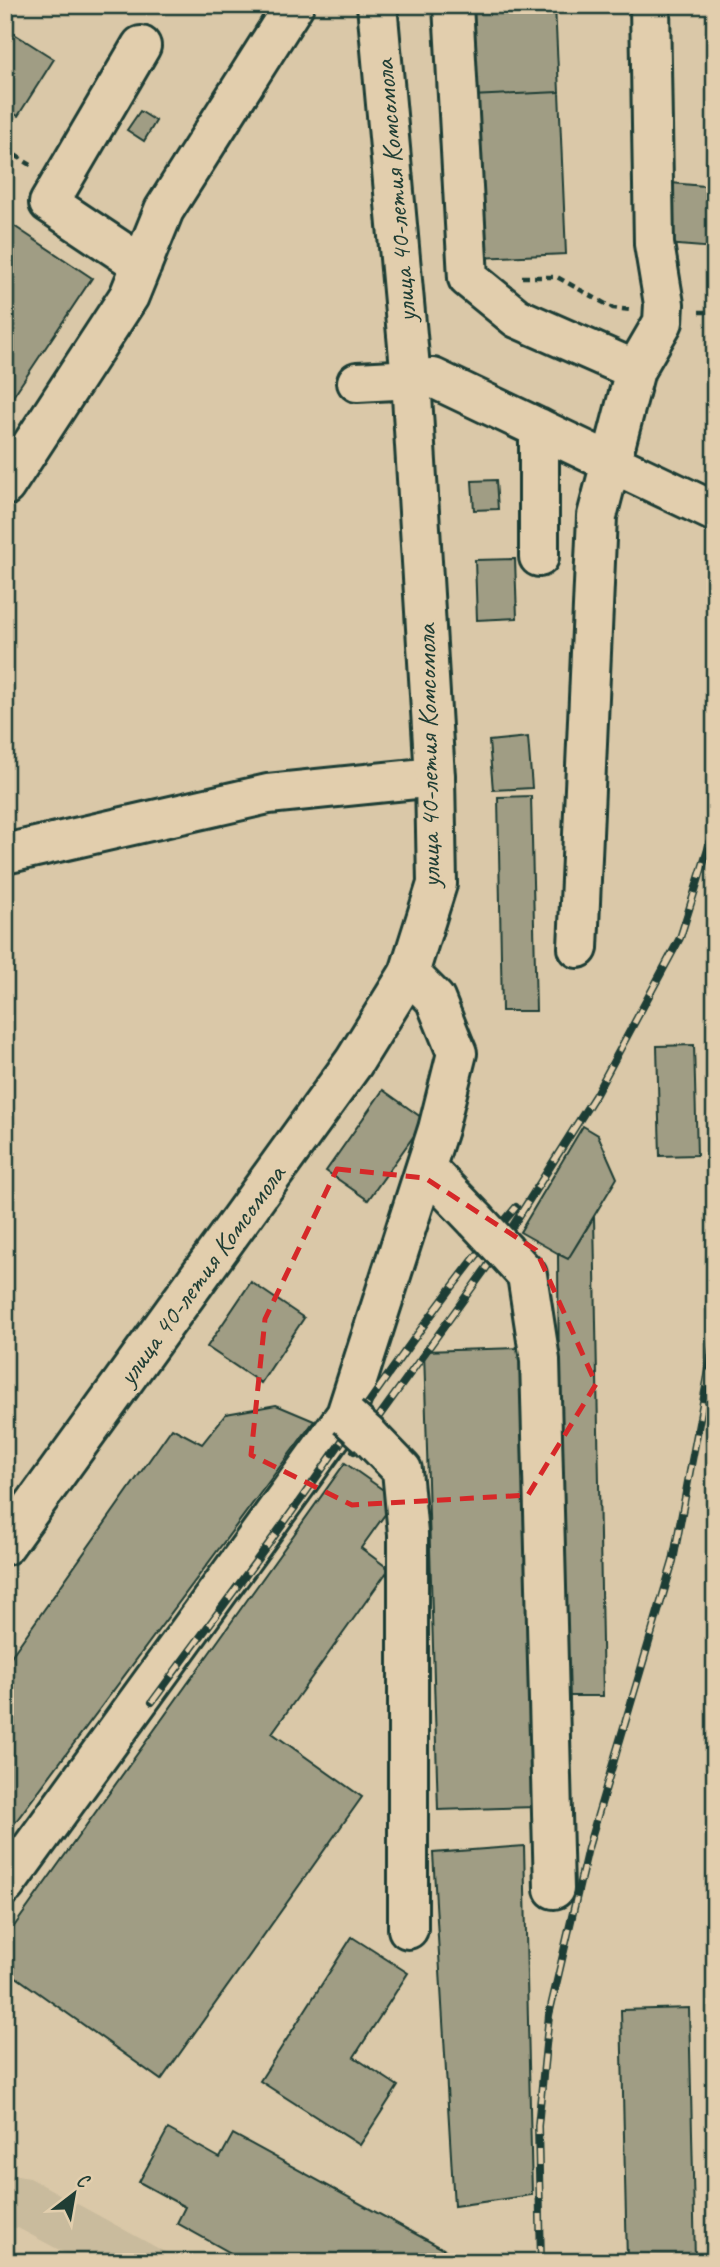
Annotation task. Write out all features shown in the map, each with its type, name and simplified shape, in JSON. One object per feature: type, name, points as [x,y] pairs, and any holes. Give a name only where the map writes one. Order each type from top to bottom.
[{"type":"main road","points":[[5,486],[129,296],[164,210],[294,5]]},
{"type":"main road","name":"улица 40-летия Комсомола","points":[[5,1545],[354,1062],[409,973],[438,884],[435,777],[411,379],[377,5]]},
{"type":"main road","points":[[453,5],[468,278],[517,318],[635,370]]},
{"type":"main road","points":[[578,948],[597,516],[635,370],[663,322],[654,244],[650,5]]},
{"type":"main road","points":[[141,46],[49,203],[142,265]]},
{"type":"main road","points":[[357,382],[433,378],[715,512]]},
{"type":"main road","points":[[538,557],[539,428]]},
{"type":"main road","points":[[5,854],[268,794],[435,777]]},
{"type":"main road","points":[[5,1885],[355,1423],[457,1053],[435,999],[409,973]]},
{"type":"main road","points":[[426,1168],[527,1275],[540,1360],[554,1889]]},
{"type":"main road","points":[[355,1423],[402,1470],[408,1534],[408,1928]]},
{"type":"path","points":[[468,278],[557,277],[613,308],[715,312]]},
{"type":"highlighted area","points":[[337,1169],[425,1178],[536,1250],[596,1384],[528,1495],[352,1505],[251,1455],[265,1319]]},
{"type":"shaded area","points":[[5,2174],[30,2178],[183,2262],[82,2262],[18,2228],[5,2227]]},
{"type":"building","points":[[467,5],[555,5],[559,92],[471,96]]},
{"type":"building","points":[[5,28],[54,59],[18,116],[5,108]]},
{"type":"building","points":[[559,92],[566,254],[478,258],[471,96]]},
{"type":"building","points":[[140,111],[156,121],[144,141],[127,130]]},
{"type":"building","points":[[671,183],[715,187],[715,248],[666,244]]},
{"type":"building","points":[[5,220],[92,278],[12,398],[5,394]]},
{"type":"building","points":[[496,480],[498,509],[474,510],[472,481]]},
{"type":"building","points":[[515,559],[517,618],[477,620],[475,560]]},
{"type":"building","points":[[528,737],[532,788],[493,790],[489,741]]},
{"type":"building","points":[[531,796],[536,1011],[502,1011],[498,797]]},
{"type":"building","points":[[694,1045],[697,1155],[660,1156],[657,1046]]},
{"type":"building","points":[[383,1090],[425,1120],[368,1200],[326,1171]]},
{"type":"building","points":[[583,1126],[598,1135],[617,1178],[568,1259],[520,1232]]},
{"type":"building","points":[[594,1217],[603,1696],[561,1696],[558,1254],[568,1259]]},
{"type":"building","points":[[251,1282],[304,1318],[261,1383],[207,1347]]},
{"type":"building","points":[[522,1348],[536,1807],[438,1810],[424,1351]]},
{"type":"building","points":[[276,1405],[314,1421],[5,1836],[5,1665],[172,1428],[202,1444],[226,1414]]},
{"type":"building","points":[[345,1463],[396,1499],[361,1548],[389,1569],[272,1733],[362,1797],[161,2080],[5,1969],[5,1939]]},
{"type":"building","points":[[524,1846],[532,2195],[454,2206],[433,1853]]},
{"type":"building","points":[[352,1937],[408,1973],[354,2057],[398,2086],[360,2145],[260,2081]]},
{"type":"building","points":[[689,2008],[695,2259],[627,2261],[621,2010]]},
{"type":"building","points":[[168,2129],[220,2158],[233,2134],[467,2262],[247,2262],[177,2223],[185,2207],[139,2182]]},
{"type":"railway","points":[[354,1451],[487,1267],[596,1094],[680,938],[715,827]]},
{"type":"railway","points":[[152,1702],[439,1305],[516,1207]]},
{"type":"railway","points":[[541,2262],[538,2126],[549,2015],[588,1848],[673,1561],[710,1365],[715,1318]]}]
